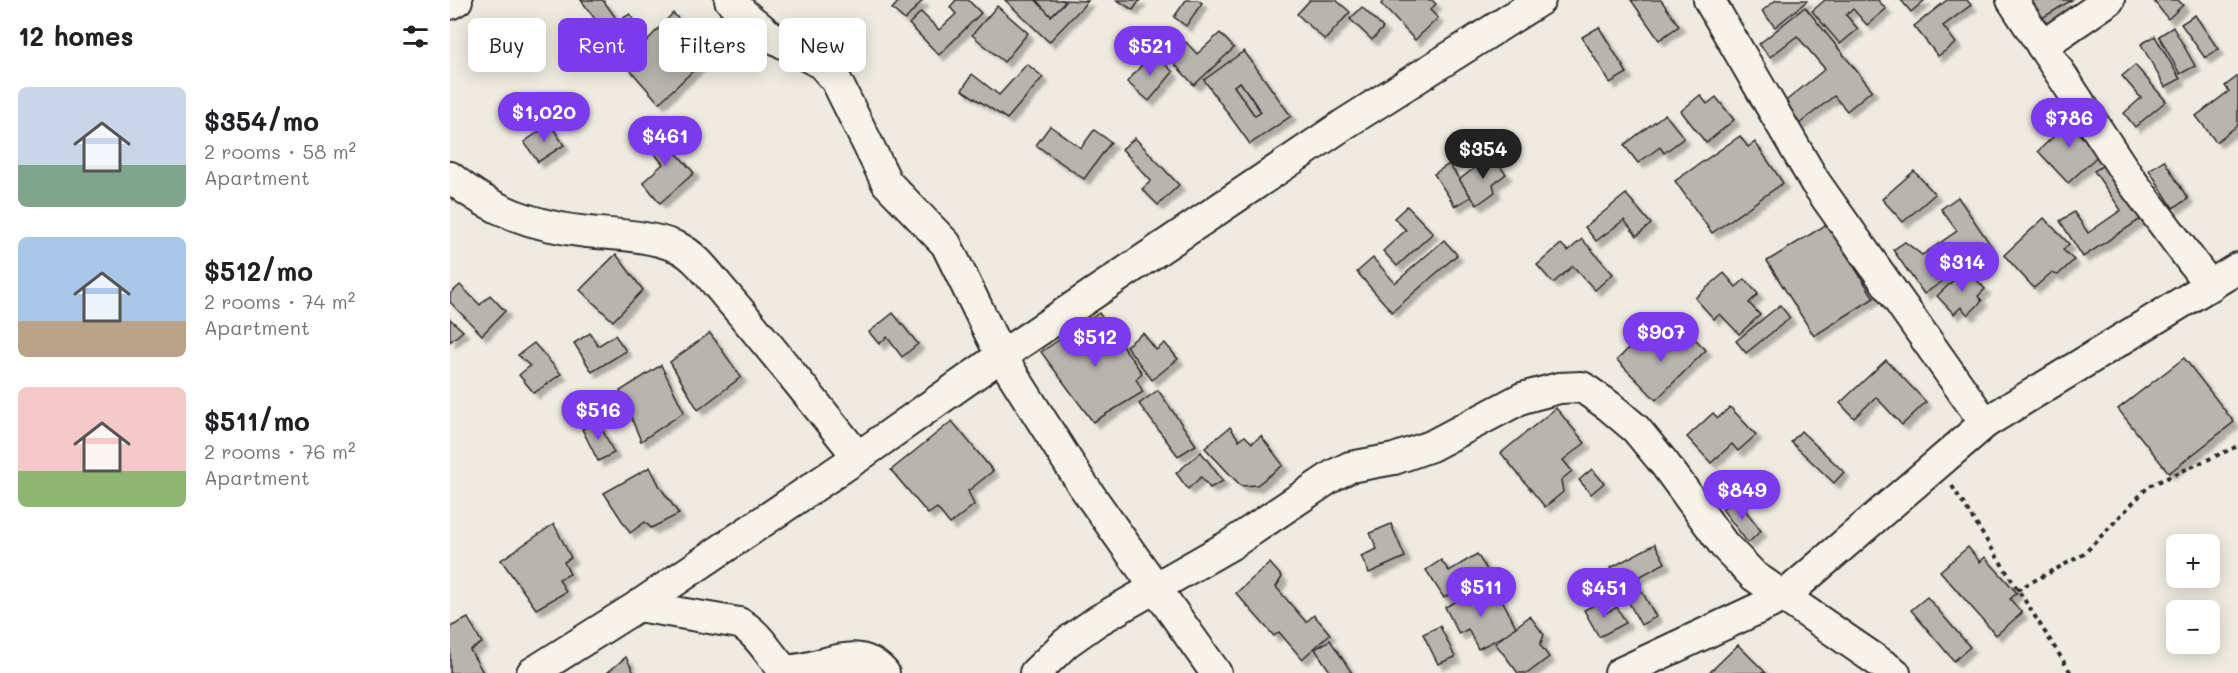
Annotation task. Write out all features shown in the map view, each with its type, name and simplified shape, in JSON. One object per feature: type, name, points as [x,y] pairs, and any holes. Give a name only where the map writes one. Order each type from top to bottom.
[{"type":"street","points":[[450,4],[457,0]]},
{"type":"street","points":[[730,0],[769,35],[822,64],[836,80],[887,183],[946,244],[1001,356],[1082,484],[1216,673]]},
{"type":"street","points":[[532,673],[638,606],[858,457],[1001,356],[1346,123],[1540,0]]},
{"type":"street","points":[[1709,0],[1815,182],[1984,423]]},
{"type":"street","points":[[2012,0],[2130,179],[2210,286]]},
{"type":"street","points":[[2042,46],[2109,0]]},
{"type":"street","points":[[450,177],[464,189],[501,211],[534,222],[585,232],[659,241],[680,248],[695,260],[745,317],[858,457]]},
{"type":"street","points":[[1620,673],[1783,597],[1984,423],[2238,268]]},
{"type":"street","points":[[1035,673],[1066,643],[1115,610],[1230,545],[1334,475],[1350,467],[1394,459],[1431,446],[1522,398],[1559,387],[1582,387],[1636,429],[1665,464],[1724,545],[1754,576],[1894,673]]},
{"type":"street","points":[[638,606],[739,623],[754,634],[784,670],[794,671],[826,661],[852,658],[877,665],[884,673]]},
{"type":"path","points":[[2018,590],[2084,554],[2149,486],[2238,447]]},
{"type":"path","points":[[1937,463],[2071,673]]},
{"type":"building","points":[[581,0],[603,0],[616,18],[594,18]]},
{"type":"building","points":[[900,0],[923,0],[905,20],[892,9]]},
{"type":"building","points":[[956,0],[968,0],[981,13],[939,55],[909,24],[921,12],[939,30],[956,14],[950,7]]},
{"type":"building","points":[[1005,0],[1036,0],[1051,16],[1065,2],[1062,0],[1088,1],[1049,42]]},
{"type":"building","points":[[1036,0],[1062,0],[1065,2],[1051,16]]},
{"type":"building","points":[[1117,0],[1140,0],[1133,10]]},
{"type":"building","points":[[1186,0],[1198,0],[1202,3],[1186,26],[1174,17]]},
{"type":"building","points":[[1310,0],[1336,0],[1350,12],[1325,40],[1297,14]]},
{"type":"building","points":[[1384,0],[1432,0],[1436,4],[1430,10],[1438,18],[1415,40],[1381,4]]},
{"type":"building","points":[[1631,0],[1661,0],[1679,26],[1659,40]]},
{"type":"building","points":[[1776,0],[1807,1],[1775,27],[1762,11]]},
{"type":"building","points":[[1825,0],[1878,0],[1886,9],[1867,25],[1853,9],[1846,15],[1858,29],[1840,44],[1812,11]]},
{"type":"building","points":[[1901,0],[1925,0],[1911,12]]},
{"type":"building","points":[[1947,0],[1967,0],[1971,5],[1943,26],[1956,43],[1938,56],[1914,26]]},
{"type":"building","points":[[2020,0],[2072,0],[2034,23]]},
{"type":"building","points":[[2153,0],[2178,0],[2183,5],[2168,19]]},
{"type":"building","points":[[997,6],[1028,33],[1004,62],[972,35]]},
{"type":"building","points":[[1362,7],[1383,28],[1372,40],[1350,19]]},
{"type":"building","points":[[1805,7],[1872,90],[1847,111],[1834,96],[1799,124],[1782,104],[1825,69],[1797,36],[1770,57],[1759,44]]},
{"type":"building","points":[[673,13],[678,18],[668,18]]},
{"type":"building","points":[[2195,15],[2218,49],[2205,58],[2181,24]]},
{"type":"building","points":[[1599,27],[1627,73],[1610,83],[1582,37]]},
{"type":"building","points":[[2173,27],[2195,66],[2180,74],[2159,36]]},
{"type":"building","points":[[659,28],[659,72],[692,72],[659,103],[632,72],[647,72],[647,41]]},
{"type":"building","points":[[1220,33],[1234,48],[1194,85],[1169,58],[1186,42],[1197,54]]},
{"type":"building","points":[[2155,36],[2180,79],[2165,87],[2141,44]]},
{"type":"building","points":[[1244,51],[1291,116],[1250,144],[1204,80]],"holes":[[[1240,82],[1261,112],[1255,116],[1234,86]]]},
{"type":"building","points":[[1153,52],[1173,72],[1149,101],[1127,82]]},
{"type":"building","points":[[1027,64],[1043,77],[1007,119],[962,90],[972,74],[999,95]]},
{"type":"building","points":[[2135,65],[2166,101],[2135,127],[2124,113],[2141,98],[2122,76]]},
{"type":"building","points":[[2238,76],[2238,125],[2216,142],[2196,116],[2229,91],[2225,86]]},
{"type":"building","points":[[1240,82],[1261,112],[1255,116],[1234,86]]},
{"type":"building","points":[[1700,95],[1707,104],[1716,97],[1734,120],[1706,143],[1681,111]]},
{"type":"building","points":[[2060,113],[2083,138],[2087,134],[2103,151],[2068,183],[2038,151],[2054,136],[2046,126]]},
{"type":"building","points":[[1665,114],[1684,138],[1664,153],[1660,147],[1638,163],[1624,145]]},
{"type":"building","points":[[550,124],[564,145],[538,162],[524,142]]},
{"type":"building","points":[[652,125],[694,173],[660,203],[643,182],[663,164],[640,136]]},
{"type":"building","points":[[1050,126],[1081,148],[1094,130],[1111,142],[1084,179],[1036,145]]},
{"type":"building","points":[[1740,136],[1748,147],[1755,142],[1783,183],[1712,233],[1675,181]]},
{"type":"building","points":[[1135,138],[1179,185],[1158,205],[1142,189],[1151,181],[1122,149]]},
{"type":"building","points":[[1491,155],[1506,174],[1493,184],[1495,192],[1477,205],[1459,180]]},
{"type":"building","points":[[2111,160],[2147,215],[2083,257],[2060,221],[2074,212],[2088,233],[2121,210],[2094,171]]},
{"type":"building","points":[[2164,160],[2188,199],[2173,208],[2149,170]]},
{"type":"building","points":[[1449,164],[1471,197],[1455,206],[1434,174]]},
{"type":"building","points":[[1914,171],[1935,194],[1903,222],[1882,199]]},
{"type":"building","points":[[1626,194],[1651,224],[1637,236],[1624,220],[1596,241],[1585,227]]},
{"type":"building","points":[[1958,197],[1992,247],[1924,294],[1893,250],[1905,242],[1922,255],[1957,231],[1941,209]]},
{"type":"building","points":[[1407,206],[1433,233],[1397,266],[1383,251],[1406,230],[1394,218]]},
{"type":"building","points":[[2044,218],[2069,244],[2063,250],[2074,260],[2058,275],[2051,273],[2034,288],[2004,255]]},
{"type":"building","points":[[1827,224],[1874,298],[1814,336],[1767,261]]},
{"type":"building","points":[[1582,239],[1613,274],[1595,290],[1573,266],[1553,283],[1537,265],[1561,244],[1568,251]]},
{"type":"building","points":[[1444,240],[1457,255],[1392,312],[1357,272],[1373,258],[1395,283]]},
{"type":"building","points":[[616,254],[643,290],[613,321],[580,290]]},
{"type":"building","points":[[1966,268],[1985,289],[1978,296],[1982,301],[1968,315],[1961,307],[1954,314],[1937,296]]},
{"type":"building","points":[[1724,273],[1736,287],[1745,279],[1758,294],[1749,303],[1760,315],[1739,334],[1720,314],[1714,319],[1695,298]]},
{"type":"building","points":[[460,285],[480,305],[490,295],[505,311],[482,335],[450,302],[450,294]]},
{"type":"building","points":[[1780,305],[1790,318],[1746,353],[1736,341]]},
{"type":"building","points":[[893,313],[918,344],[902,357],[887,337],[879,344],[869,332]]},
{"type":"building","points":[[1099,313],[1142,373],[1136,379],[1143,392],[1093,422],[1041,352]]},
{"type":"building","points":[[450,319],[463,331],[450,342]]},
{"type":"building","points":[[1688,332],[1706,350],[1656,400],[1617,360],[1639,338],[1652,351],[1663,341],[1671,349]]},
{"type":"building","points":[[590,333],[598,346],[615,335],[626,351],[592,372],[574,343]]},
{"type":"building","points":[[710,333],[741,377],[698,410],[670,362]]},
{"type":"building","points":[[1143,333],[1156,350],[1165,343],[1178,359],[1152,380],[1126,346]]},
{"type":"building","points":[[534,343],[561,374],[534,393],[519,375],[530,366],[518,355]]},
{"type":"building","points":[[2184,358],[2234,422],[2169,473],[2118,409]]},
{"type":"building","points":[[1886,360],[1926,402],[1902,425],[1876,397],[1854,418],[1840,403]]},
{"type":"building","points":[[661,365],[684,412],[641,441],[620,391]]},
{"type":"building","points":[[1158,390],[1196,445],[1178,456],[1139,404]]},
{"type":"building","points":[[1730,407],[1756,435],[1738,451],[1732,444],[1711,463],[1687,437],[1713,413],[1718,418]]},
{"type":"building","points":[[1556,408],[1585,443],[1563,460],[1572,471],[1561,480],[1563,492],[1545,507],[1501,453]]},
{"type":"building","points":[[598,421],[614,453],[598,461],[582,429]]},
{"type":"building","points":[[952,421],[993,471],[968,491],[974,505],[950,524],[937,508],[928,514],[891,470]]},
{"type":"building","points":[[1230,427],[1239,440],[1245,436],[1252,443],[1261,436],[1283,465],[1257,485],[1241,486],[1205,448]]},
{"type":"building","points":[[1801,431],[1844,472],[1834,483],[1791,442]]},
{"type":"building","points":[[1201,452],[1223,481],[1210,488],[1201,477],[1188,489],[1176,473]]},
{"type":"building","points":[[650,467],[660,487],[679,514],[651,528],[645,522],[630,533],[604,493]]},
{"type":"building","points":[[1592,469],[1604,483],[1591,494],[1579,480]]},
{"type":"building","points":[[1737,499],[1761,531],[1748,543],[1722,509]]},
{"type":"building","points":[[554,524],[571,558],[564,562],[570,574],[559,579],[566,592],[536,609],[501,560]]},
{"type":"building","points":[[1391,524],[1405,557],[1369,573],[1361,556],[1377,549],[1370,533]]},
{"type":"building","points":[[1655,544],[1665,563],[1635,579],[1656,617],[1641,625],[1610,568]]},
{"type":"building","points":[[1968,547],[1980,562],[1985,557],[2017,593],[2010,599],[2022,613],[1996,635],[1940,571]]},
{"type":"building","points":[[1477,554],[1487,570],[1444,598],[1426,570],[1441,560],[1449,571]]},
{"type":"building","points":[[1270,563],[1282,577],[1276,587],[1306,622],[1314,615],[1330,634],[1302,659],[1279,632],[1274,636],[1236,593]]},
{"type":"building","points":[[1481,589],[1488,602],[1500,596],[1517,629],[1478,649],[1468,629],[1459,634],[1445,607]]},
{"type":"building","points":[[1927,597],[1970,647],[1954,661],[1911,610]]},
{"type":"building","points":[[1598,603],[1604,614],[1617,607],[1626,623],[1599,637],[1584,610]]},
{"type":"building","points":[[1530,616],[1544,635],[1540,645],[1549,657],[1528,673],[1518,673],[1495,643]]},
{"type":"building","points":[[468,618],[482,643],[470,650],[483,672],[450,673],[450,627]]},
{"type":"building","points":[[1440,626],[1455,657],[1438,664],[1423,634]]},
{"type":"building","points":[[1330,640],[1352,673],[1331,673],[1315,649]]},
{"type":"building","points":[[1738,645],[1766,673],[1709,673]]},
{"type":"building","points":[[626,657],[634,673],[607,673]]}]
